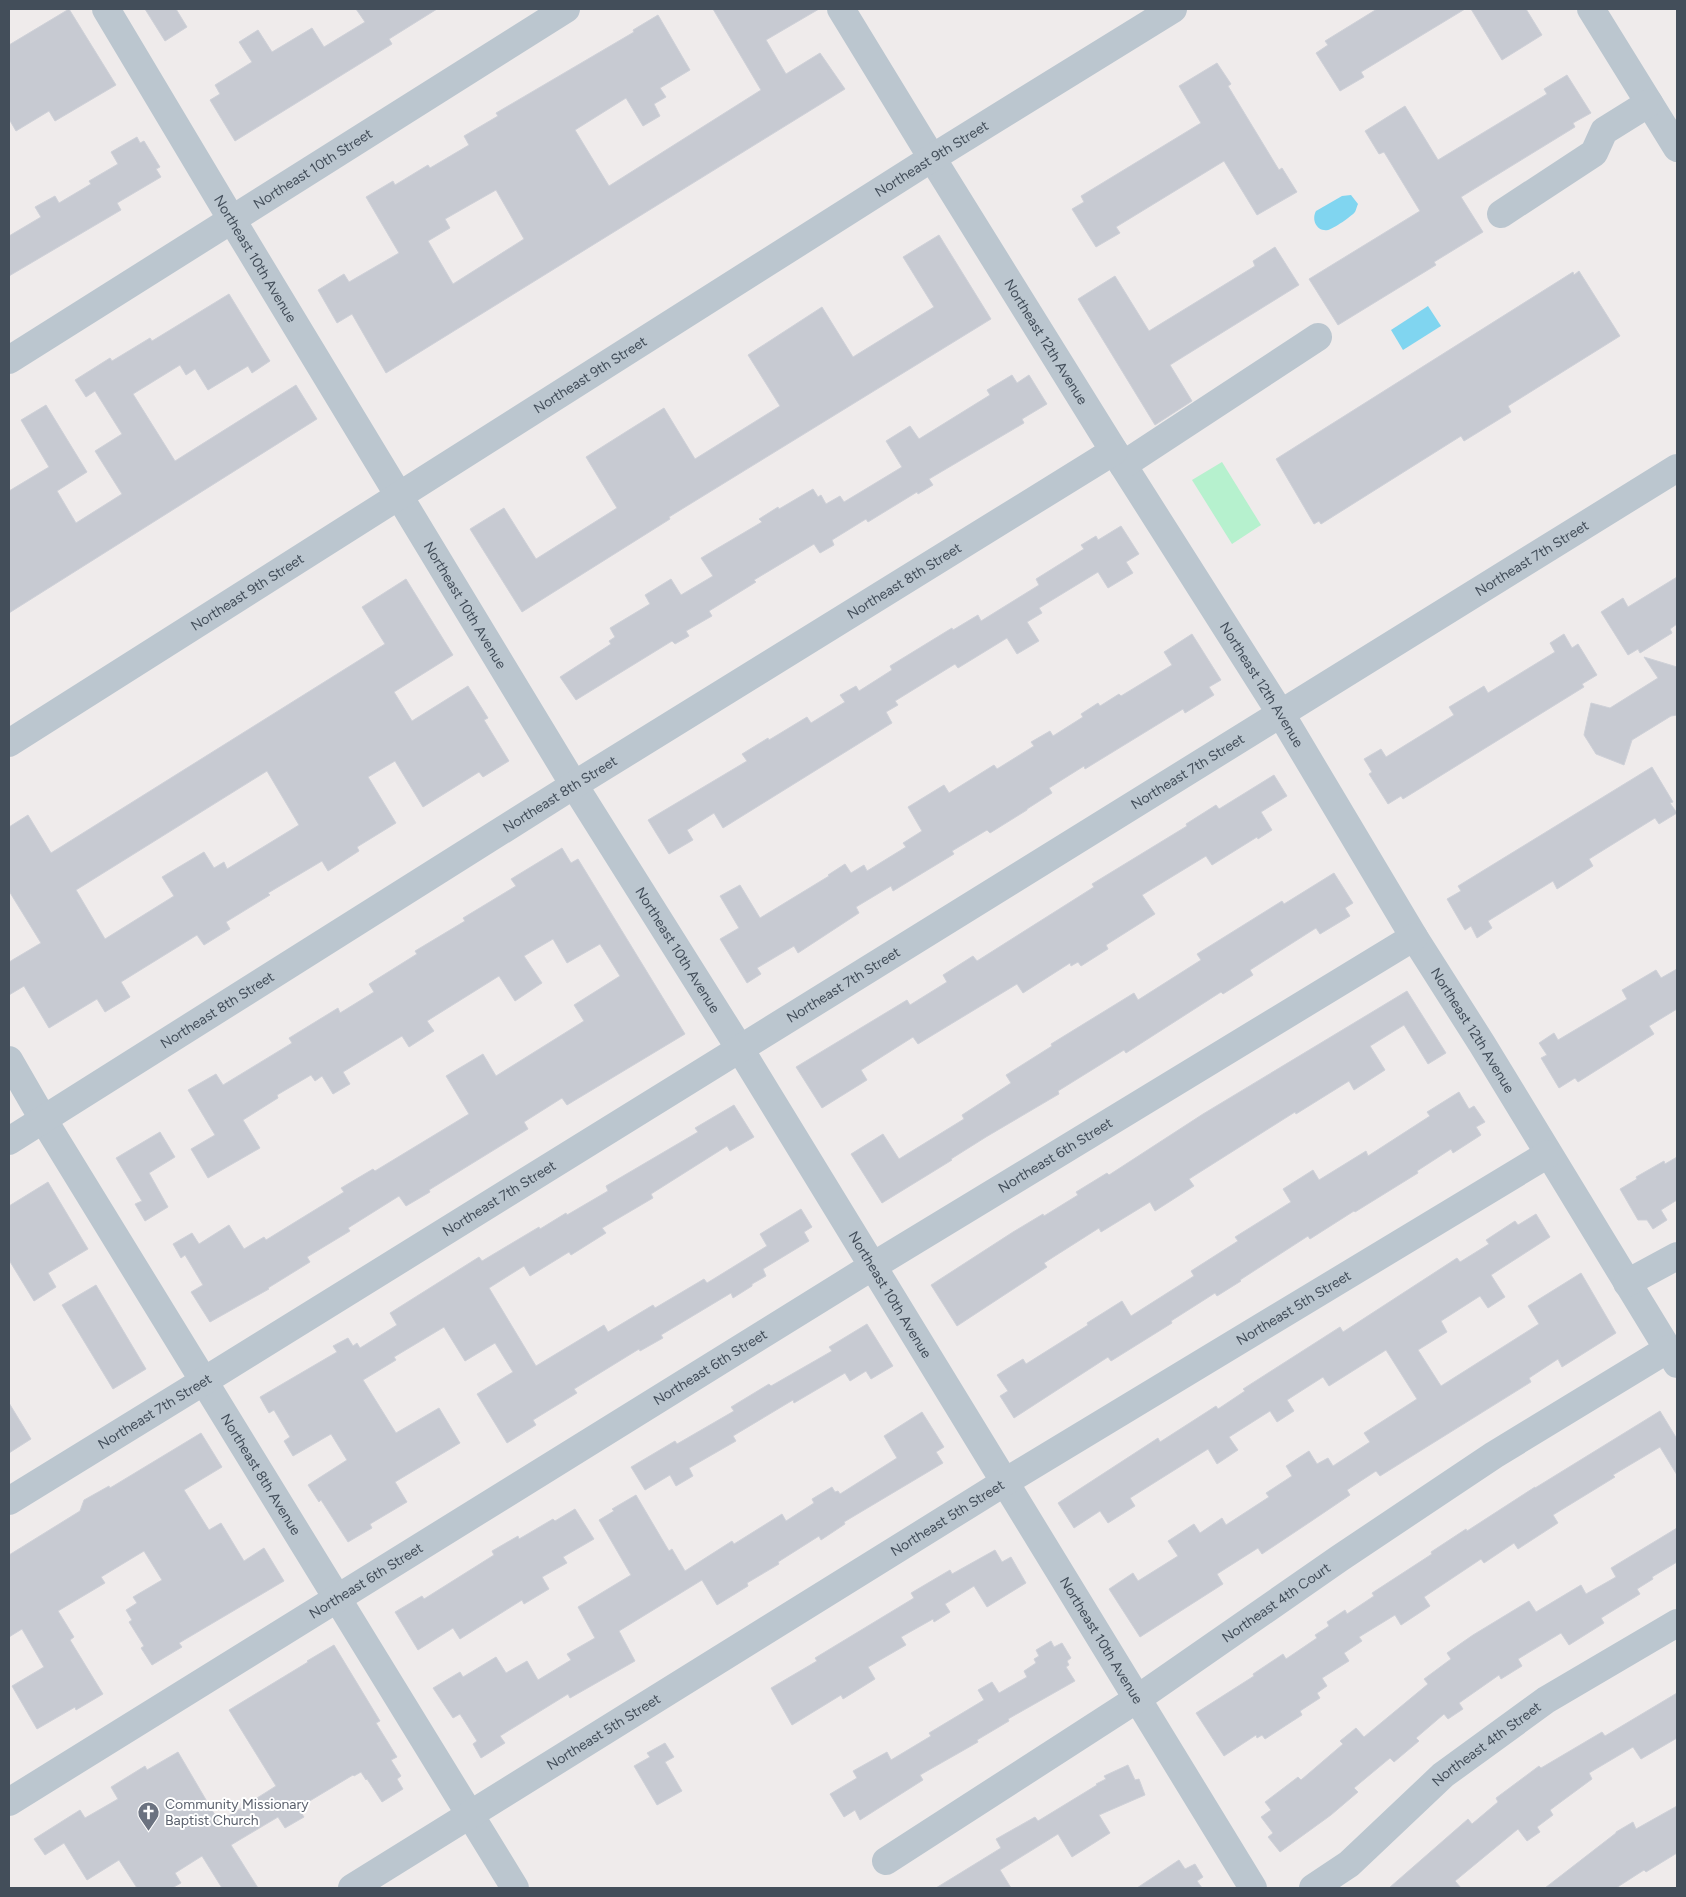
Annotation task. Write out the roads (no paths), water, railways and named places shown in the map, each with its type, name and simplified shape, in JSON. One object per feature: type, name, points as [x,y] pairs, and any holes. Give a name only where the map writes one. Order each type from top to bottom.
[{"type":"street","name":"Northeast 10th Avenue","points":[[106,9],[574,785],[740,1049],[1253,1888]]},
{"type":"street","name":"Northeast 10th Street","points":[[9,360],[566,9]]},
{"type":"street","name":"Northeast 12th Avenue","points":[[842,9],[1118,458],[1282,714],[1414,937],[1482,1044],[1673,1356]]},
{"type":"street","name":"Northeast 9th Street","points":[[9,743],[932,158],[1173,9]]},
{"type":"street","points":[[1591,9],[1677,148]]},
{"type":"street","points":[[1501,214],[1594,153],[1604,131],[1649,103]]},
{"type":"street","name":"Northeast 8th Street","points":[[9,1141],[574,785],[1318,337]]},
{"type":"street","name":"Northeast 7th Street","points":[[9,1501],[1677,468]]},
{"type":"street","name":"Northeast 6th Street","points":[[9,1802],[873,1266],[1414,937]]},
{"type":"street","name":"Northeast 8th Avenue","points":[[9,1060],[43,1119],[515,1888]]},
{"type":"street","name":"Northeast 5th Street","points":[[352,1888],[1005,1482],[1548,1154]]},
{"type":"street","points":[[1627,1283],[1677,1256]]},
{"type":"street","name":"Northeast 4th Court","points":[[886,1861],[1137,1699],[1340,1558],[1494,1455],[1673,1356]]},
{"type":"street","name":"Northeast 4th Street","points":[[1313,1888],[1349,1864],[1443,1775],[1546,1700],[1677,1623]]},
{"type":"water","points":[[1351,195],[1358,204],[1353,214],[1328,230],[1321,229],[1316,225],[1314,218],[1316,211],[1342,196]]},
{"type":"water","points":[[1428,306],[1441,326],[1403,350],[1391,330]]},
{"type":"place","name":"Community Missionary Baptist Church","points":[[149,1831]]}]
